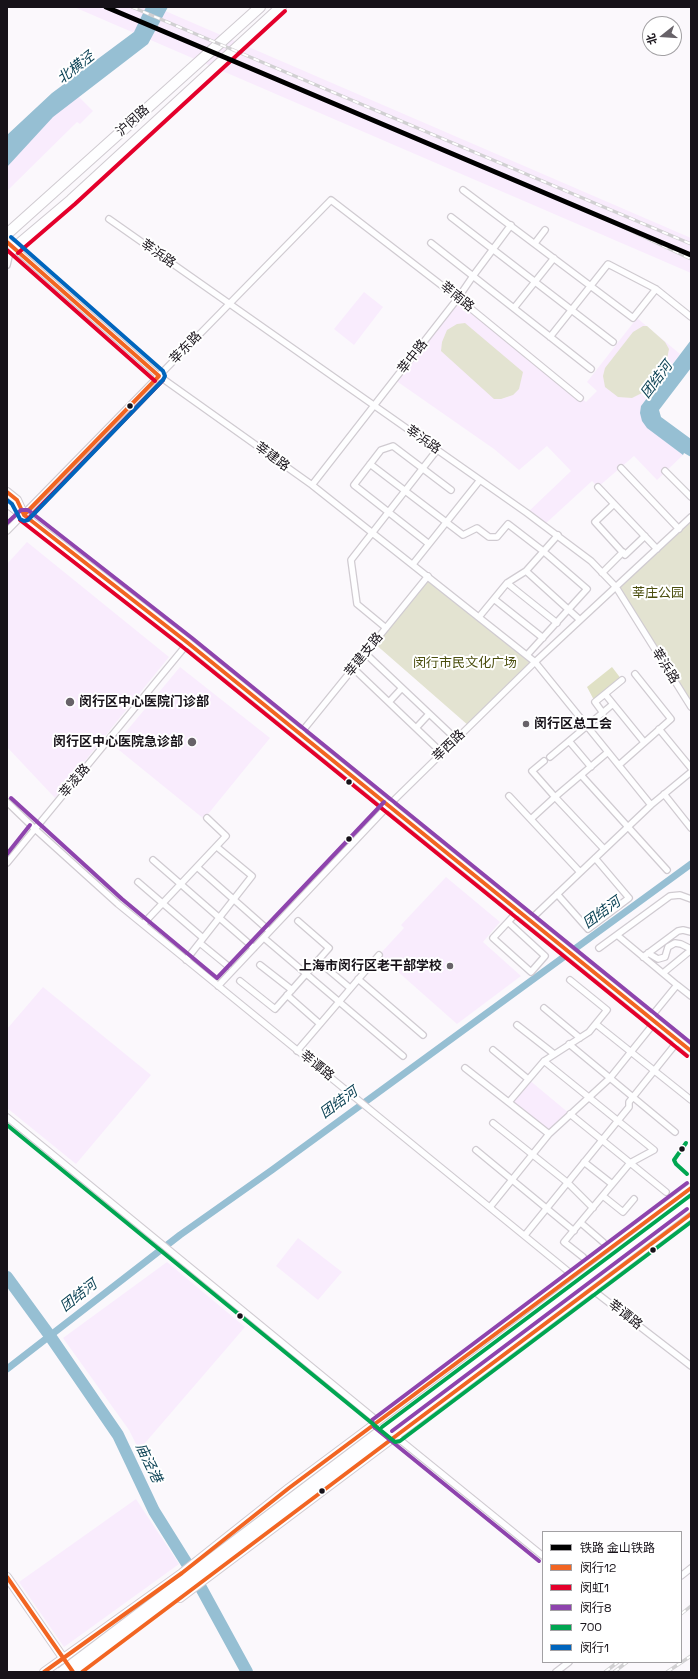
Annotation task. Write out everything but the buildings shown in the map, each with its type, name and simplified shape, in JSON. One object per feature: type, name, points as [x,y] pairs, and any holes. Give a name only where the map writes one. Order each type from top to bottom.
[{"type":"highway","name":"沪闵路","points":[[7,234],[260,7]]},
{"type":"highway","name":"沪闵路","points":[[9,249],[71,200],[281,7]]},
{"type":"main road","points":[[7,492],[17,500],[24,515]]},
{"type":"main road","points":[[7,503],[188,643],[691,1051]]},
{"type":"main road","points":[[44,1672],[182,1573],[289,1488],[691,1188]]},
{"type":"main road","points":[[61,1672],[691,1196]]},
{"type":"main road","points":[[7,1577],[74,1672],[691,1206]]},
{"type":"main road","points":[[82,1672],[691,1214]]},
{"type":"street","points":[[463,190],[633,318],[656,289]]},
{"type":"street","name":"莘南路","points":[[331,200],[458,298],[580,398]]},
{"type":"street","name":"莘东路","points":[[7,531],[331,200]]},
{"type":"street","points":[[452,217],[613,342]]},
{"type":"street","name":"莘浜路","points":[[108,219],[558,535],[616,587],[691,707]]},
{"type":"street","name":"莘中路","points":[[312,486],[458,298],[511,225]]},
{"type":"street","points":[[535,244],[545,230]]},
{"type":"street","points":[[432,242],[591,369]]},
{"type":"street","points":[[7,265],[9,249]]},
{"type":"street","name":"莘建路","points":[[9,249],[159,376],[312,486],[527,655],[535,662],[651,805]]},
{"type":"street","points":[[514,308],[554,258]]},
{"type":"street","points":[[550,337],[608,264],[656,289],[691,317]]},
{"type":"street","points":[[429,544],[354,485],[381,450],[393,446],[451,490]]},
{"type":"street","points":[[386,628],[357,604],[351,560],[437,450]]},
{"type":"street","points":[[370,464],[463,535],[477,528],[489,537],[497,536],[508,524],[543,551],[587,589],[527,655]]},
{"type":"street","points":[[621,468],[679,529]]},
{"type":"street","points":[[665,472],[691,498]]},
{"type":"street","points":[[413,564],[480,480]]},
{"type":"street","points":[[598,487],[657,549]]},
{"type":"street","points":[[614,504],[595,522],[625,555],[645,536]]},
{"type":"street","name":"莘西路","points":[[218,986],[388,806],[535,662],[691,517]]},
{"type":"street","points":[[479,617],[507,583],[526,571],[558,535]]},
{"type":"street","points":[[602,573],[623,552]]},
{"type":"street","points":[[526,571],[580,620]]},
{"type":"street","name":"莘建支路","points":[[300,734],[428,576]]},
{"type":"street","points":[[507,583],[557,623]]},
{"type":"street","points":[[494,599],[543,638]]},
{"type":"street","name":"莘凌路","points":[[7,863],[118,730],[188,643]]},
{"type":"street","points":[[366,653],[456,739]]},
{"type":"street","points":[[353,668],[442,753]]},
{"type":"street","points":[[619,765],[671,719],[635,674]]},
{"type":"street","points":[[603,713],[594,702],[622,680]]},
{"type":"street","points":[[389,702],[402,688]]},
{"type":"street","points":[[605,694],[644,742]]},
{"type":"street","points":[[550,756],[613,704]]},
{"type":"street","points":[[416,728],[429,714]]},
{"type":"street","points":[[660,729],[691,768]]},
{"type":"street","points":[[569,741],[591,767]]},
{"type":"street","points":[[531,819],[608,752]]},
{"type":"street","points":[[544,761],[532,771],[604,849]]},
{"type":"street","points":[[530,920],[651,805],[691,772]]},
{"type":"street","points":[[581,775],[667,870]]},
{"type":"street","points":[[664,794],[691,828]]},
{"type":"street","points":[[509,796],[580,872]]},
{"type":"street","name":"莘谭路","points":[[7,802],[35,829],[186,960],[297,1051],[375,1112],[574,1276],[691,1366]]},
{"type":"street","points":[[143,924],[226,836],[207,818]]},
{"type":"street","points":[[186,960],[252,876],[216,847]]},
{"type":"street","points":[[557,894],[588,929],[629,898],[595,858]]},
{"type":"street","points":[[153,860],[254,948]]},
{"type":"street","points":[[197,867],[266,928]]},
{"type":"street","points":[[138,882],[163,903],[228,966]]},
{"type":"street","points":[[600,948],[670,896],[680,895],[691,899]]},
{"type":"street","points":[[508,922],[545,956],[531,972],[493,938],[518,911]]},
{"type":"street","points":[[240,981],[275,1009],[329,948],[298,921]]},
{"type":"street","points":[[646,955],[678,931],[683,930],[691,932]]},
{"type":"street","points":[[617,935],[646,955],[658,960],[664,956],[668,947],[675,943],[681,944],[691,950],[663,973]]},
{"type":"street","points":[[264,938],[403,1056]]},
{"type":"street","points":[[297,1051],[379,955]]},
{"type":"street","points":[[646,955],[663,973],[691,996]]},
{"type":"street","points":[[318,961],[350,988]]},
{"type":"street","points":[[260,965],[292,990]]},
{"type":"street","points":[[358,979],[423,1035]]},
{"type":"street","points":[[509,1102],[544,1061],[589,1032],[607,1010],[570,980]]},
{"type":"street","points":[[490,1207],[549,1134],[610,1078],[631,1052],[677,985]]},
{"type":"street","points":[[287,995],[320,1024]]},
{"type":"street","points":[[544,1008],[580,1038]]},
{"type":"street","points":[[596,1024],[691,1100]]},
{"type":"street","points":[[517,1025],[554,1054]]},
{"type":"street","points":[[525,1236],[629,1107],[629,1102],[678,1041]]},
{"type":"street","points":[[569,1044],[675,1132]]},
{"type":"street","points":[[492,1050],[528,1079]]},
{"type":"street","points":[[544,1061],[654,1150],[630,1163],[564,1242],[583,1257]]},
{"type":"street","points":[[465,1068],[549,1134]]},
{"type":"street","points":[[570,1114],[666,1192]]},
{"type":"street","points":[[7,1117],[542,1555]]},
{"type":"street","points":[[493,1123],[568,1183],[593,1208]]},
{"type":"street","points":[[476,1150],[574,1231]]},
{"type":"street","points":[[584,1162],[612,1184]]},
{"type":"street","points":[[603,1196],[623,1212],[634,1199]]},
{"type":"street","points":[[581,1223],[602,1242]]},
{"type":"street","points":[[682,1575],[691,1568]]},
{"type":"street","points":[[556,1672],[568,1663]]},
{"type":"shaded area","points":[[74,7],[156,7],[691,238],[691,273]]},
{"type":"shaded area","points":[[71,89],[93,111],[80,124],[77,122],[7,191],[7,158]]},
{"type":"shaded area","points":[[364,292],[383,307],[354,345],[334,329]]},
{"type":"shaded area","points":[[458,298],[586,402],[597,391],[587,382],[637,318],[680,354],[641,406],[666,442],[683,455],[657,480],[634,456],[598,487],[592,481],[544,525],[527,513],[571,471],[547,446],[519,470],[494,449],[395,380]]},
{"type":"shaded area","name":"闵行区中心医院门诊部","points":[[27,542],[169,657],[55,798],[7,747],[7,564]]},
{"type":"shaded area","name":"闵行区中心医院急诊部","points":[[180,667],[270,738],[204,819],[114,746]]},
{"type":"shaded area","name":"上海市闵行区老干部学校","points":[[446,877],[500,922],[483,942],[521,976],[457,1024],[379,955],[404,928],[401,925]]},
{"type":"shaded area","points":[[43,987],[151,1075],[76,1164],[7,1108],[7,1029]]},
{"type":"shaded area","points":[[528,1079],[570,1114],[549,1134],[509,1102]]},
{"type":"shaded area","points":[[298,1238],[342,1272],[318,1300],[276,1266]]},
{"type":"shaded area","points":[[167,1262],[245,1327],[139,1450],[129,1430],[63,1338]]},
{"type":"shaded area","points":[[136,1499],[179,1564],[64,1647],[19,1582]]},
{"type":"green space","points":[[465,323],[523,372],[519,389],[513,395],[501,399],[494,399],[441,351],[442,342],[447,330],[457,324]]},
{"type":"green space","points":[[643,326],[647,326],[665,342],[669,349],[667,359],[642,393],[632,398],[618,397],[605,387],[603,376],[605,368],[633,332]]},
{"type":"green space","name":"莘庄公园","points":[[691,517],[691,707],[616,587]]},
{"type":"green space","name":"闵行市民文化广场","points":[[428,576],[535,662],[469,726],[374,643]]},
{"type":"green space","points":[[612,667],[622,680],[595,702],[587,687]]},
{"type":"water","points":[[146,7],[168,7],[148,44],[53,117],[7,167],[7,135],[52,93],[134,32]]},
{"type":"water","points":[[691,340],[691,368],[659,410],[661,417],[691,439],[691,457],[684,453],[683,455],[647,428],[642,421],[640,413],[641,406]]},
{"type":"waterway","name":"团结河","points":[[7,1369],[180,1235],[272,1170],[691,864]]},
{"type":"waterway","name":"庙泾港","points":[[7,1277],[50,1336],[118,1435],[154,1511],[194,1575],[247,1672]]},
{"type":"railway","points":[[132,7],[691,244]]},
{"type":"railway","points":[[608,220],[691,259]]},
{"type":"railway","points":[[682,1613],[691,1606]]},
{"type":"railway","points":[[682,1662],[691,1656]]},
{"type":"railway","points":[[605,1672],[617,1663]]},
{"type":"railway","points":[[614,1672],[626,1663]]},
{"type":"railway","points":[[667,1672],[680,1663]]},
{"type":"rail line","name":"金山铁路","points":[[106,7],[691,255]]},
{"type":"transit line","name":"闵虹1","points":[[18,253],[75,204],[285,11]]},
{"type":"transit line","name":"闵行1","points":[[7,500],[12,504],[20,519],[24,521],[28,520],[163,380],[165,376],[163,371],[11,237]]},
{"type":"transit line","name":"闵行12","points":[[7,242],[159,376],[24,515]]},
{"type":"transit line","name":"闵虹1","points":[[7,250],[155,381]]},
{"type":"transit line","name":"闵虹1","points":[[28,519],[163,380]]},
{"type":"transit line","name":"闵行12","points":[[7,492],[17,500],[24,515],[188,643],[691,1051]]},
{"type":"transit line","name":"闵行8","points":[[7,523],[21,510],[28,510],[192,638],[691,1043]]},
{"type":"transit line","name":"闵虹1","points":[[20,520],[184,648],[687,1056]]},
{"type":"transit line","name":"闵行8","points":[[11,798],[122,899],[217,978],[384,802]]},
{"type":"transit line","name":"闵行8","points":[[7,854],[30,825]]},
{"type":"transit line","name":"700","points":[[7,1125],[395,1442],[400,1441],[691,1222]]},
{"type":"transit line","name":"700","points":[[686,1143],[674,1160],[676,1164],[687,1174]]},
{"type":"transit line","name":"闵行8","points":[[539,1561],[374,1427],[372,1420],[687,1183]]},
{"type":"transit line","name":"闵行12","points":[[44,1672],[182,1573],[289,1488],[691,1188]]},
{"type":"transit line","name":"700","points":[[382,1427],[691,1195]]},
{"type":"transit line","name":"闵行8","points":[[392,1431],[687,1209]]},
{"type":"transit line","name":"闵行12","points":[[82,1672],[691,1214]]},
{"type":"transit line","name":"闵行12","points":[[7,1577],[73,1672]]},
{"type":"place","name":"闵行区中心医院门诊部","points":[[70,702]]},
{"type":"place","name":"闵行区总工会","points":[[526,724]]},
{"type":"place","name":"闵行区中心医院急诊部","points":[[192,742]]},
{"type":"place","name":"上海市闵行区老干部学校","points":[[450,966]]},
{"type":"water label","name":"北横泾","points":[[76,68]]}]
